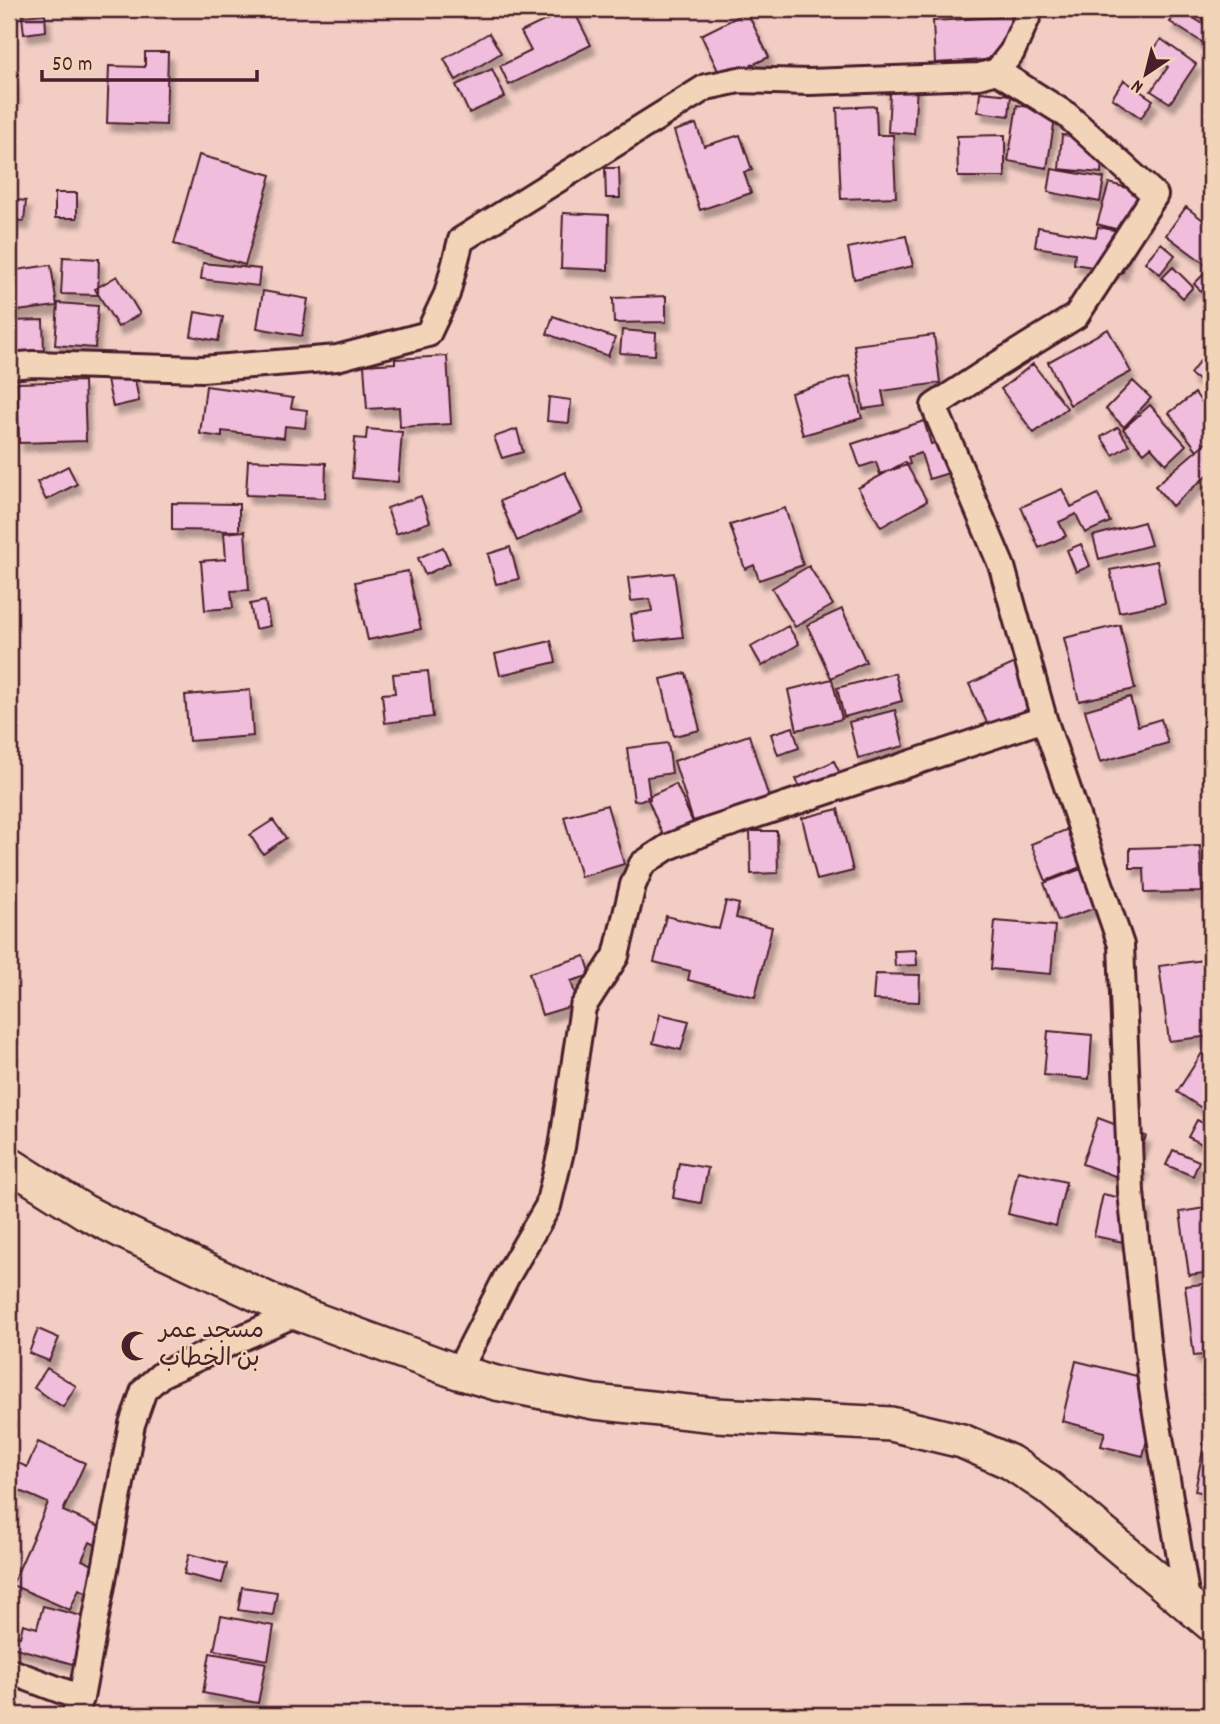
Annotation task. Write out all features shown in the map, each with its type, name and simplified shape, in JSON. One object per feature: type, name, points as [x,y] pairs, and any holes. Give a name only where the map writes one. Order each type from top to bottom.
[{"type":"main road","points":[[9,1164],[85,1212],[297,1313],[458,1373],[594,1402],[716,1415],[891,1424],[962,1441],[1010,1462],[1049,1488],[1199,1615]]},
{"type":"street","points":[[9,366],[33,363],[202,369],[337,358],[428,334],[447,295],[461,240],[706,87],[739,80],[809,82],[979,76],[997,71],[1012,52],[1031,9]]},
{"type":"street","points":[[997,71],[1067,115],[1155,195],[1076,316],[934,406],[1002,567],[1044,719],[1121,945],[1131,1192],[1152,1390],[1199,1615]]},
{"type":"street","points":[[458,1373],[506,1278],[548,1206],[562,1147],[583,1007],[616,956],[633,885],[642,864],[668,847],[711,830],[1044,719]]},
{"type":"street","points":[[9,1671],[78,1707],[132,1424],[144,1391],[162,1374],[297,1313]]},
{"type":"building","points":[[573,9],[591,45],[509,85],[500,66],[531,51],[521,32]]},
{"type":"building","points":[[1179,9],[1211,29],[1211,35],[1205,44],[1170,22]]},
{"type":"building","points":[[1189,9],[1207,9],[1201,17]]},
{"type":"building","points":[[747,12],[769,57],[722,79],[701,35]]},
{"type":"building","points":[[45,14],[46,31],[24,34],[22,16]]},
{"type":"building","points":[[1015,16],[1018,58],[935,63],[933,21]]},
{"type":"building","points":[[489,33],[501,53],[456,80],[444,59]]},
{"type":"building","points":[[1161,39],[1196,64],[1170,103],[1151,91],[1168,67],[1150,55]]},
{"type":"building","points":[[145,52],[168,52],[166,125],[107,123],[109,66],[145,67]]},
{"type":"building","points":[[492,69],[505,97],[469,113],[456,85]]},
{"type":"building","points":[[13,77],[15,97],[9,98],[9,78]]},
{"type":"building","points":[[1124,80],[1153,100],[1141,118],[1112,98]]},
{"type":"building","points":[[885,83],[917,85],[914,134],[888,132],[890,94],[885,93]]},
{"type":"building","points":[[980,92],[1011,95],[1009,116],[978,112]]},
{"type":"building","points":[[1017,105],[1056,112],[1047,168],[1008,161]]},
{"type":"building","points":[[876,106],[877,135],[893,135],[896,197],[841,199],[837,108]]},
{"type":"building","points":[[696,124],[704,146],[740,135],[752,170],[744,172],[751,193],[700,210],[674,131]]},
{"type":"building","points":[[1005,135],[1005,177],[958,177],[957,136]]},
{"type":"building","points":[[1062,135],[1103,139],[1101,173],[1059,169]]},
{"type":"building","points":[[199,155],[271,175],[245,265],[174,244]]},
{"type":"building","points":[[605,168],[619,168],[620,198],[606,198]]},
{"type":"building","points":[[1052,169],[1104,178],[1100,202],[1048,192]]},
{"type":"building","points":[[1109,183],[1152,195],[1142,227],[1121,221],[1119,230],[1097,224]]},
{"type":"building","points":[[55,193],[77,193],[77,218],[55,218]]},
{"type":"building","points":[[9,199],[26,201],[24,221],[9,220]]},
{"type":"building","points":[[1186,207],[1211,226],[1211,263],[1208,266],[1166,235]]},
{"type":"building","points":[[563,213],[609,215],[608,270],[561,268]]},
{"type":"building","points":[[1038,227],[1096,237],[1098,227],[1130,233],[1123,272],[1074,264],[1075,253],[1035,247]]},
{"type":"building","points":[[906,236],[913,266],[854,279],[848,248]]},
{"type":"building","points":[[1161,243],[1175,255],[1160,274],[1145,262]]},
{"type":"building","points":[[63,257],[99,259],[98,295],[61,294]]},
{"type":"building","points":[[203,263],[260,269],[258,286],[201,279]]},
{"type":"building","points":[[51,265],[57,306],[9,312],[9,271]]},
{"type":"building","points":[[1173,267],[1193,287],[1183,298],[1162,278]]},
{"type":"building","points":[[1211,267],[1211,301],[1194,284]]},
{"type":"building","points":[[117,276],[140,314],[118,327],[95,289]]},
{"type":"building","points":[[263,291],[308,299],[302,336],[257,328]]},
{"type":"building","points":[[666,296],[666,322],[614,323],[613,298]]},
{"type":"building","points":[[58,303],[98,306],[95,348],[55,345]]},
{"type":"building","points":[[195,312],[223,317],[218,341],[191,336]]},
{"type":"building","points":[[553,316],[615,338],[608,356],[547,334]]},
{"type":"building","points":[[43,320],[44,352],[9,353],[9,321]]},
{"type":"building","points":[[1108,329],[1131,372],[1070,405],[1048,362]]},
{"type":"building","points":[[622,330],[656,333],[655,355],[620,353]]},
{"type":"building","points":[[934,335],[940,383],[882,391],[885,406],[863,409],[854,345]]},
{"type":"building","points":[[1206,353],[1211,357],[1210,389],[1190,374]]},
{"type":"building","points":[[447,356],[451,424],[400,427],[399,407],[367,409],[364,365],[395,363],[395,359]]},
{"type":"building","points":[[1033,364],[1067,408],[1034,433],[1001,389]]},
{"type":"building","points":[[134,374],[139,401],[113,407],[107,380]]},
{"type":"building","points":[[850,376],[862,418],[803,435],[791,393]]},
{"type":"building","points":[[84,381],[86,441],[19,443],[17,383]]},
{"type":"building","points":[[1133,381],[1151,398],[1124,427],[1106,409]]},
{"type":"building","points":[[206,386],[293,398],[291,408],[307,410],[305,428],[285,426],[284,438],[222,431],[222,437],[200,434]]},
{"type":"building","points":[[1195,393],[1211,415],[1211,439],[1197,450],[1169,413]]},
{"type":"building","points":[[549,397],[571,400],[569,423],[547,421]]},
{"type":"building","points":[[1150,405],[1186,445],[1166,464],[1151,447],[1144,453],[1123,429]]},
{"type":"building","points":[[924,421],[931,444],[955,437],[965,468],[929,479],[921,453],[908,457],[910,464],[880,474],[876,462],[860,467],[852,444]]},
{"type":"building","points":[[1118,427],[1129,445],[1113,455],[1101,437]]},
{"type":"building","points":[[367,429],[402,432],[398,482],[352,478],[355,438],[366,439]]},
{"type":"building","points":[[517,429],[523,452],[502,458],[494,437]]},
{"type":"building","points":[[1211,438],[1211,472],[1172,506],[1155,486]]},
{"type":"building","points":[[248,460],[326,463],[325,498],[246,495]]},
{"type":"building","points":[[905,462],[927,501],[881,527],[858,488]]},
{"type":"building","points":[[68,466],[77,484],[46,500],[37,482]]},
{"type":"building","points":[[565,472],[583,512],[517,541],[500,501]]},
{"type":"building","points":[[1062,489],[1071,507],[1098,494],[1110,522],[1085,533],[1076,514],[1059,522],[1066,536],[1039,548],[1021,507]]},
{"type":"building","points":[[421,496],[430,522],[396,534],[387,508]]},
{"type":"building","points":[[172,503],[239,504],[239,531],[172,530]]},
{"type":"building","points":[[785,508],[803,565],[759,580],[754,565],[745,569],[730,525]]},
{"type":"building","points":[[1144,522],[1151,545],[1099,559],[1093,536]]},
{"type":"building","points":[[245,531],[249,590],[231,591],[233,608],[205,610],[201,561],[226,559],[224,533]]},
{"type":"building","points":[[1081,544],[1090,566],[1076,572],[1067,550]]},
{"type":"building","points":[[443,547],[450,563],[425,575],[418,558]]},
{"type":"building","points":[[510,547],[519,579],[496,584],[488,554]]},
{"type":"building","points":[[1157,561],[1165,603],[1119,612],[1110,570]]},
{"type":"building","points":[[809,566],[833,605],[795,627],[772,588]]},
{"type":"building","points":[[408,571],[421,629],[368,640],[355,582]]},
{"type":"building","points":[[674,573],[683,637],[635,642],[631,614],[652,611],[650,599],[631,601],[628,578]]},
{"type":"building","points":[[265,601],[270,626],[255,629],[250,604]]},
{"type":"building","points":[[842,609],[866,662],[831,678],[807,625]]},
{"type":"building","points":[[1120,625],[1135,689],[1079,701],[1064,638]]},
{"type":"building","points":[[788,626],[799,644],[762,666],[751,647]]},
{"type":"building","points":[[551,641],[556,662],[500,675],[495,654]]},
{"type":"building","points":[[1022,660],[1042,703],[989,727],[969,684]]},
{"type":"building","points":[[428,671],[433,717],[385,723],[382,694],[395,693],[393,674]]},
{"type":"building","points":[[686,673],[700,730],[674,736],[661,679]]},
{"type":"building","points":[[895,673],[902,701],[844,717],[837,688]]},
{"type":"building","points":[[832,679],[842,719],[797,730],[788,690]]},
{"type":"building","points":[[250,690],[253,736],[189,741],[185,695]]},
{"type":"building","points":[[1130,697],[1138,726],[1161,719],[1168,743],[1100,762],[1085,710]]},
{"type":"building","points":[[895,710],[904,746],[858,758],[849,722]]},
{"type":"building","points":[[793,727],[799,748],[778,755],[771,734]]},
{"type":"building","points":[[749,735],[769,798],[693,821],[674,761]]},
{"type":"building","points":[[668,743],[672,773],[647,777],[650,799],[634,801],[627,748]]},
{"type":"building","points":[[834,761],[842,778],[804,796],[796,779]]},
{"type":"building","points":[[676,784],[694,825],[664,838],[647,797]]},
{"type":"building","points":[[607,805],[624,864],[581,877],[564,817]]},
{"type":"building","points":[[838,809],[853,871],[817,880],[802,818]]},
{"type":"building","points":[[273,820],[286,838],[263,854],[250,835]]},
{"type":"building","points":[[1078,825],[1088,864],[1046,881],[1031,844]]},
{"type":"building","points":[[750,831],[777,831],[778,873],[751,874]]},
{"type":"building","points":[[1200,846],[1202,892],[1145,893],[1144,868],[1130,868],[1130,848]]},
{"type":"building","points":[[1097,863],[1112,902],[1058,921],[1044,883]]},
{"type":"building","points":[[726,901],[739,904],[736,918],[772,927],[755,997],[688,980],[690,971],[654,962],[666,916],[719,929]]},
{"type":"building","points":[[995,921],[1055,926],[1051,974],[991,969]]},
{"type":"building","points":[[916,950],[917,965],[895,966],[894,951]]},
{"type":"building","points":[[585,956],[591,975],[571,981],[578,1004],[542,1015],[529,973]]},
{"type":"building","points":[[1211,959],[1211,1036],[1169,1041],[1159,966]]},
{"type":"building","points":[[875,974],[920,975],[919,1002],[873,1000]]},
{"type":"building","points":[[660,1014],[689,1021],[681,1050],[653,1043]]},
{"type":"building","points":[[1048,1031],[1092,1035],[1089,1079],[1044,1075]]},
{"type":"building","points":[[1202,1053],[1211,1058],[1211,1114],[1177,1092]]},
{"type":"building","points":[[1098,1118],[1146,1136],[1136,1164],[1143,1167],[1137,1184],[1082,1164]]},
{"type":"building","points":[[1197,1120],[1211,1127],[1211,1142],[1208,1147],[1188,1137]]},
{"type":"building","points":[[1173,1150],[1199,1161],[1193,1176],[1166,1165]]},
{"type":"building","points":[[679,1163],[708,1168],[701,1203],[673,1198]]},
{"type":"building","points":[[1018,1171],[1066,1182],[1056,1226],[1008,1214]]},
{"type":"building","points":[[1103,1194],[1147,1204],[1138,1245],[1094,1236]]},
{"type":"building","points":[[1211,1207],[1211,1272],[1189,1275],[1180,1212]]},
{"type":"building","points":[[1211,1283],[1211,1354],[1194,1356],[1185,1286]]},
{"type":"building","points":[[38,1329],[59,1338],[49,1361],[29,1353]]},
{"type":"building","points":[[1076,1361],[1161,1382],[1143,1456],[1101,1446],[1105,1432],[1062,1421]]},
{"type":"building","points":[[47,1368],[76,1386],[63,1407],[34,1388]]},
{"type":"building","points":[[1206,1434],[1211,1435],[1211,1494],[1195,1491]]},
{"type":"building","points":[[38,1442],[85,1463],[63,1511],[109,1531],[102,1548],[90,1542],[82,1560],[102,1569],[91,1594],[79,1589],[70,1610],[12,1585],[48,1503],[9,1486],[9,1459],[27,1467]]},
{"type":"building","points":[[9,1498],[16,1501],[9,1521]]},
{"type":"building","points":[[189,1554],[227,1564],[222,1583],[184,1574]]},
{"type":"building","points":[[242,1587],[277,1592],[273,1615],[238,1610]]},
{"type":"building","points":[[43,1606],[89,1618],[76,1665],[9,1646],[9,1634],[20,1637],[23,1624],[37,1628]]},
{"type":"building","points":[[221,1616],[274,1626],[268,1660],[214,1650]]},
{"type":"building","points":[[210,1653],[266,1663],[258,1703],[203,1693]]},
{"type":"place","name":"مسجد عمر بن الخطاب","points":[[136,1346]]}]
